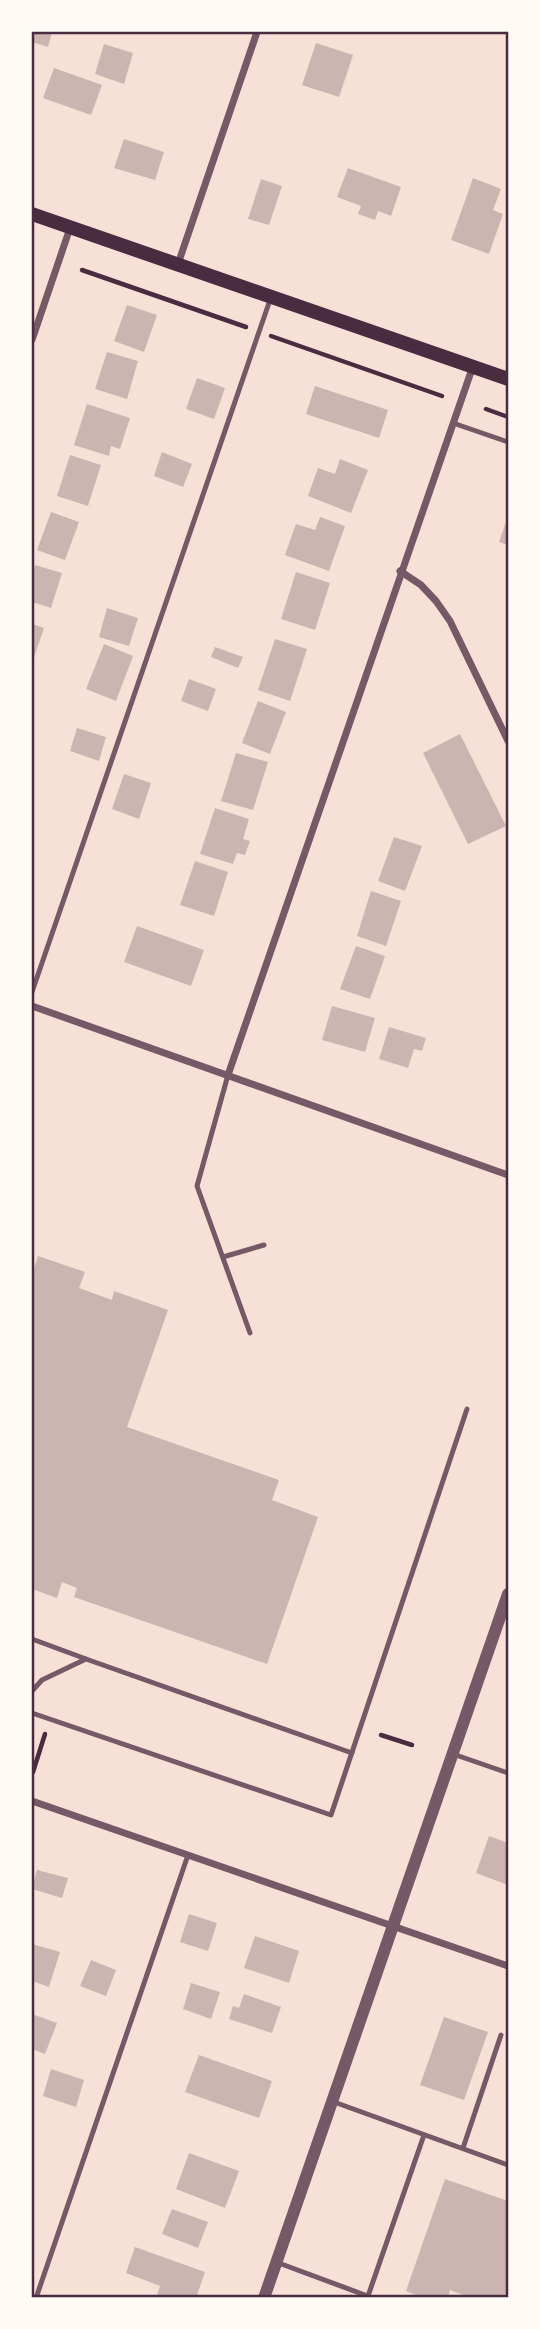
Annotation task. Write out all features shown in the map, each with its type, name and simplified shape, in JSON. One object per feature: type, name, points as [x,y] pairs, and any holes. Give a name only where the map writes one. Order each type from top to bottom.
[{"type":"main road","points":[[32,214],[509,379]]},
{"type":"street","points":[[178,264],[257,32]]},
{"type":"street","points":[[32,340],[71,227]]},
{"type":"street","points":[[228,1075],[473,366]]},
{"type":"street","points":[[400,571],[421,585],[450,621],[509,741]]},
{"type":"street","points":[[32,1006],[509,1175]]},
{"type":"street","points":[[264,2298],[509,1594]]},
{"type":"street","points":[[32,1801],[509,1966]]},
{"type":"lane","points":[[32,992],[271,296]]},
{"type":"lane","points":[[453,423],[509,442]]},
{"type":"lane","points":[[228,1075],[197,1186],[250,1333]]},
{"type":"lane","points":[[223,1256],[264,1245]]},
{"type":"lane","points":[[32,1713],[331,1815],[467,1409]]},
{"type":"lane","points":[[32,1639],[352,1753]]},
{"type":"lane","points":[[32,1691],[42,1679],[86,1659]]},
{"type":"lane","points":[[453,1754],[509,1773]]},
{"type":"lane","points":[[36,2298],[188,1855]]},
{"type":"lane","points":[[463,2148],[501,2035]]},
{"type":"lane","points":[[332,2101],[509,2165]]},
{"type":"lane","points":[[276,2262],[371,2297],[424,2135]]},
{"type":"lane","points":[[348,2298],[351,2290]]},
{"type":"path","points":[[486,409],[509,417]]},
{"type":"path","points":[[33,1772],[45,1734]]},
{"type":"path","points":[[381,1735],[412,1745]]},
{"type":"building","points":[[32,32],[52,32],[48,47],[32,42]]},
{"type":"building","points":[[316,43],[353,55],[339,97],[302,85]]},
{"type":"building","points":[[104,44],[133,53],[124,84],[95,74]]},
{"type":"building","points":[[54,68],[102,85],[91,115],[43,98]]},
{"type":"building","points":[[124,139],[164,152],[155,180],[114,168]]},
{"type":"building","points":[[348,168],[401,187],[391,216],[378,211],[375,220],[358,214],[361,206],[337,197]]},
{"type":"building","points":[[473,178],[501,189],[493,210],[503,214],[489,254],[451,240]]},
{"type":"building","points":[[261,179],[282,186],[269,225],[248,219]]},
{"type":"building","points":[[127,305],[157,315],[144,352],[114,341]]},
{"type":"building","points":[[107,352],[138,361],[127,399],[95,389]]},
{"type":"building","points":[[197,378],[225,388],[214,419],[186,409]]},
{"type":"building","points":[[315,386],[388,410],[379,438],[306,414]]},
{"type":"building","points":[[87,404],[130,418],[120,449],[111,446],[109,456],[74,445]]},
{"type":"building","points":[[162,452],[192,464],[183,487],[154,476]]},
{"type":"building","points":[[70,455],[101,465],[88,506],[57,496]]},
{"type":"building","points":[[340,459],[368,470],[351,513],[308,496],[318,468],[335,474]]},
{"type":"building","points":[[51,512],[79,522],[65,560],[37,550]]},
{"type":"building","points":[[508,516],[508,545],[499,542]]},
{"type":"building","points":[[320,517],[345,526],[329,571],[285,555],[296,524],[315,530]]},
{"type":"building","points":[[35,565],[62,573],[51,608],[32,602],[32,576]]},
{"type":"building","points":[[296,572],[330,583],[315,630],[281,619]]},
{"type":"building","points":[[107,608],[138,618],[129,646],[99,637]]},
{"type":"building","points":[[32,624],[44,628],[32,663]]},
{"type":"building","points":[[275,639],[307,649],[290,701],[258,690]]},
{"type":"building","points":[[104,644],[133,656],[116,701],[86,689]]},
{"type":"building","points":[[215,647],[243,657],[238,668],[211,657]]},
{"type":"building","points":[[189,679],[216,689],[208,711],[181,701]]},
{"type":"building","points":[[258,701],[286,712],[270,754],[242,743]]},
{"type":"building","points":[[77,728],[106,737],[99,761],[70,751]]},
{"type":"building","points":[[460,734],[506,826],[468,844],[423,753]]},
{"type":"building","points":[[236,753],[268,762],[253,810],[221,801]]},
{"type":"building","points":[[124,774],[151,783],[139,819],[112,809]]},
{"type":"building","points":[[215,808],[249,819],[243,839],[250,841],[245,855],[237,853],[233,864],[200,854]]},
{"type":"building","points":[[394,837],[422,846],[405,891],[378,881]]},
{"type":"building","points":[[195,861],[228,872],[214,916],[180,905]]},
{"type":"building","points":[[371,891],[401,901],[386,946],[357,936]]},
{"type":"building","points":[[137,926],[204,950],[191,986],[124,962]]},
{"type":"building","points":[[356,946],[385,956],[370,999],[340,989]]},
{"type":"building","points":[[332,1006],[375,1018],[365,1052],[322,1040]]},
{"type":"building","points":[[389,1027],[426,1038],[422,1051],[414,1049],[408,1068],[379,1059]]},
{"type":"building","points":[[38,1256],[85,1272],[79,1288],[112,1300],[114,1291],[168,1310],[127,1427],[279,1480],[272,1500],[318,1517],[267,1664],[74,1597],[77,1588],[62,1582],[57,1598],[32,1589],[32,1275]]},
{"type":"building","points":[[489,1836],[508,1843],[508,1885],[476,1873]]},
{"type":"building","points":[[37,1870],[68,1878],[62,1898],[32,1889]]},
{"type":"building","points":[[189,1914],[217,1923],[208,1951],[180,1942]]},
{"type":"building","points":[[255,1936],[299,1951],[289,1983],[244,1968]]},
{"type":"building","points":[[32,1944],[60,1952],[49,1987],[32,1981]]},
{"type":"building","points":[[91,1960],[116,1970],[106,1996],[80,1986]]},
{"type":"building","points":[[191,1983],[220,1992],[211,2019],[183,2009]]},
{"type":"building","points":[[244,1994],[281,2007],[272,2033],[229,2019],[233,2006],[239,2008]]},
{"type":"building","points":[[32,2014],[57,2023],[45,2054],[32,2049]]},
{"type":"building","points":[[444,2017],[488,2032],[464,2100],[420,2085]]},
{"type":"building","points":[[199,2055],[272,2081],[259,2118],[185,2092]]},
{"type":"building","points":[[51,2069],[84,2080],[76,2107],[43,2096]]},
{"type":"building","points":[[189,2153],[239,2171],[225,2208],[176,2189]]},
{"type":"building","points":[[445,2179],[508,2201],[508,2298],[471,2298],[450,2290],[448,2298],[423,2298],[406,2291]]},
{"type":"building","points":[[172,2209],[208,2222],[198,2248],[162,2234]]},
{"type":"building","points":[[135,2247],[205,2272],[196,2298],[156,2298],[160,2286],[126,2273]]}]
